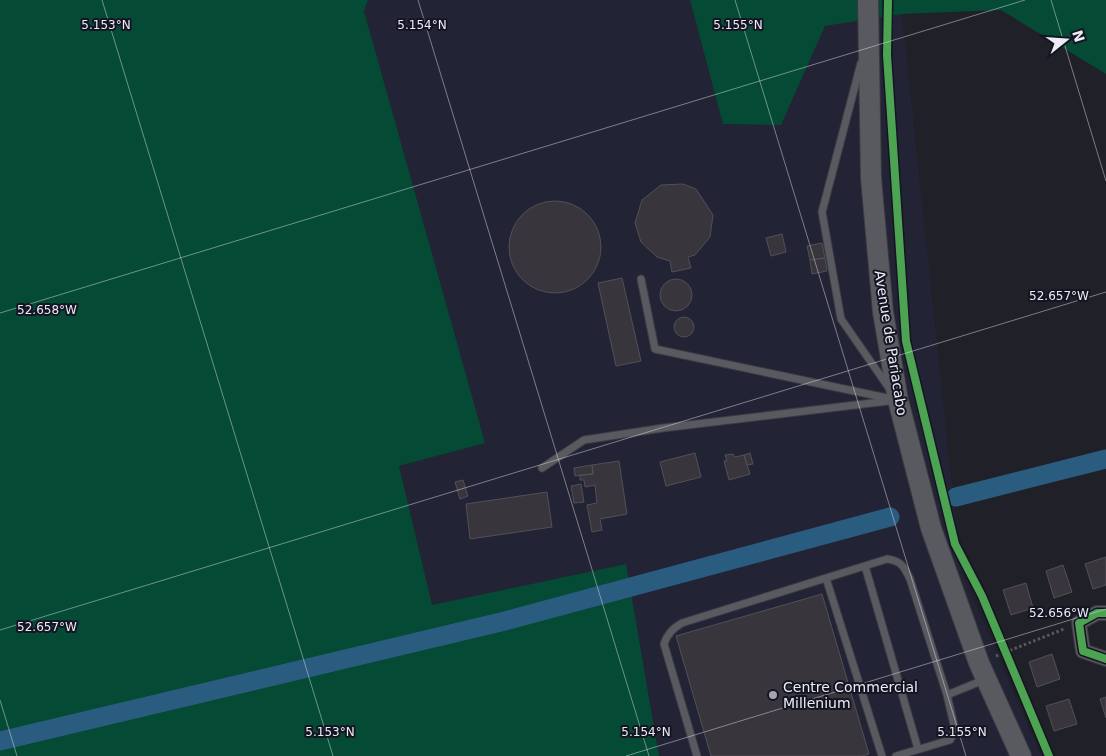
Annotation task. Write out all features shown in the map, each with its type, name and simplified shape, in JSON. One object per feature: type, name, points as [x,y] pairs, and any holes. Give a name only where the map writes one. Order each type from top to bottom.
[{"type":"main road","name":"Avenue de Pariacabo","points":[[868,0],[871,178],[884,312],[898,400],[931,528],[982,671],[1021,756]]},
{"type":"street","points":[[1106,613],[1097,613],[1079,623],[1083,650],[1106,659]]},
{"type":"lane","points":[[868,35],[822,212],[841,319],[898,400]]},
{"type":"lane","points":[[640,279],[655,349],[898,400]]},
{"type":"lane","points":[[542,468],[584,440],[663,428],[898,400]]},
{"type":"lane","points":[[698,756],[664,644],[666,636],[682,623],[887,559],[898,561],[904,565],[910,578],[947,695],[954,725],[954,733],[950,740],[896,756]]},
{"type":"lane","points":[[865,566],[918,749]]},
{"type":"lane","points":[[826,578],[882,756]]},
{"type":"lane","points":[[947,695],[982,671]]},
{"type":"path","points":[[982,671],[1005,652],[1079,623]]},
{"type":"path","points":[[1002,644],[1009,661]]},
{"type":"shaded area","points":[[369,0],[690,0],[724,124],[781,125],[825,26],[902,14],[961,571],[1041,756],[659,756],[625,564],[432,606],[399,466],[484,443],[364,11]]},
{"type":"green space","points":[[0,0],[368,0],[364,11],[485,443],[399,466],[432,605],[626,564],[659,756],[0,756]]},
{"type":"green space","points":[[690,0],[1106,0],[1106,74],[1001,10],[902,14],[825,26],[781,125],[723,124]]},
{"type":"building","points":[[683,184],[696,189],[713,215],[710,237],[695,255],[688,257],[691,268],[672,272],[670,261],[657,257],[641,242],[635,223],[642,200],[661,185]]},
{"type":"building","points":[[555,201],[573,205],[587,215],[597,229],[601,247],[597,265],[587,279],[573,289],[555,293],[537,289],[523,279],[513,265],[509,247],[513,229],[523,215],[537,205]]},
{"type":"building","points":[[782,234],[786,252],[771,256],[766,238]]},
{"type":"building","points":[[822,243],[825,258],[810,260],[807,246]]},
{"type":"building","points":[[825,258],[827,271],[812,274],[810,260]]},
{"type":"building","points":[[622,278],[641,361],[616,366],[598,283]]},
{"type":"building","points":[[676,279],[682,280],[687,284],[691,289],[691,301],[687,306],[682,310],[676,311],[670,310],[665,306],[661,301],[660,295],[661,289],[665,284],[670,280]]},
{"type":"building","points":[[680,317],[688,317],[694,323],[694,331],[688,337],[680,337],[674,331],[674,323]]},
{"type":"building","points":[[695,453],[701,477],[666,486],[660,462]]},
{"type":"building","points":[[750,453],[753,464],[747,465],[744,455]]},
{"type":"building","points":[[733,454],[735,457],[744,455],[750,474],[729,480],[724,461],[727,461],[725,455]]},
{"type":"building","points":[[619,461],[627,514],[600,519],[602,530],[592,532],[587,505],[597,503],[595,485],[585,487],[584,480],[580,480],[580,475],[593,474],[592,465]]},
{"type":"building","points":[[592,465],[593,474],[575,476],[574,468]]},
{"type":"building","points":[[463,480],[468,496],[460,499],[455,482]]},
{"type":"building","points":[[581,484],[584,502],[574,503],[571,486]]},
{"type":"building","points":[[547,492],[552,527],[470,539],[466,504]]},
{"type":"building","points":[[1106,557],[1106,585],[1093,589],[1085,564]]},
{"type":"building","points":[[1063,565],[1072,592],[1054,598],[1046,571]]},
{"type":"building","points":[[1026,583],[1033,608],[1011,615],[1003,590]]},
{"type":"building","name":"Centre Commercial Millenium","points":[[822,594],[869,754],[862,756],[711,756],[676,636]]},
{"type":"building","points":[[1052,654],[1060,679],[1037,687],[1029,662]]},
{"type":"building","points":[[1106,697],[1106,718],[1100,699]]},
{"type":"building","points":[[1069,699],[1077,724],[1054,731],[1046,706]]},
{"type":"waterway","points":[[956,497],[1106,459]]},
{"type":"waterway","points":[[0,741],[505,621],[890,517]]},
{"type":"cycle path","points":[[888,0],[887,55],[906,341],[955,544],[982,596],[1049,756]]},
{"type":"cycle path","points":[[1106,613],[1097,613],[1079,623],[1083,651],[1106,659]]},
{"type":"place","name":"Centre Commercial Millenium","points":[[773,695]]}]
